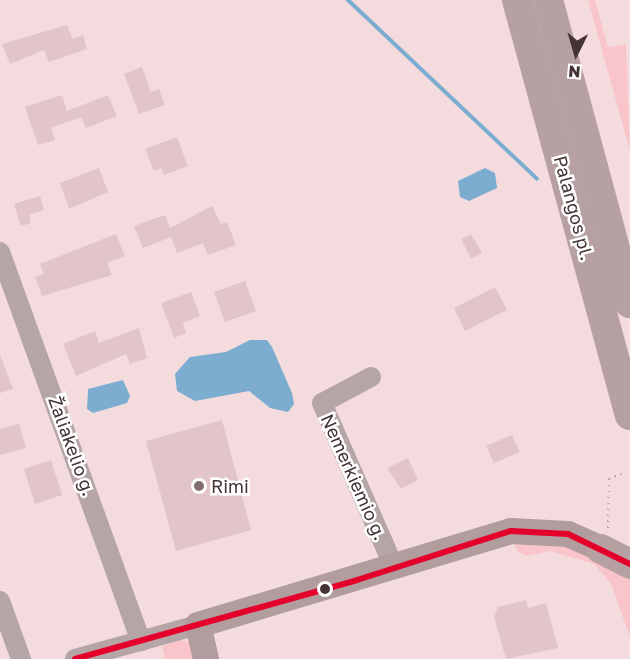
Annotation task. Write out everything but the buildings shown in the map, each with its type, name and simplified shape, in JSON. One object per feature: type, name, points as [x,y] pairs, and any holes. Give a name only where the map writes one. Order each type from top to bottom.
[{"type":"highway","name":"Palangos pl.","points":[[517,0],[630,415]]},
{"type":"highway","name":"Palangos pl.","points":[[548,0],[630,303]]},
{"type":"highway","points":[[601,549],[630,536]]},
{"type":"highway","points":[[601,549],[630,564]]},
{"type":"main road","points":[[206,659],[198,625],[395,569],[511,531],[568,534],[601,549]]},
{"type":"street","name":"Žaliakelio g.","points":[[0,252],[141,641]]},
{"type":"street","name":"Nemerkiemio g.","points":[[371,377],[322,403],[395,569]]},
{"type":"street","points":[[0,601],[21,659]]},
{"type":"street","points":[[75,659],[198,625]]},
{"type":"path","points":[[601,549],[612,504],[609,479],[623,473]]},
{"type":"shaded area","points":[[588,0],[595,0],[608,47],[626,44],[630,151]]},
{"type":"shaded area","points":[[512,539],[576,544],[630,575],[630,637],[611,584],[594,564],[550,551],[527,556],[517,551]]},
{"type":"shaded area","points":[[180,640],[189,642],[201,659],[165,659],[162,646]]},
{"type":"water","points":[[485,168],[495,173],[497,188],[469,201],[460,197],[458,181]]},
{"type":"water","points":[[250,340],[267,340],[272,347],[292,393],[294,404],[288,412],[270,408],[249,391],[195,401],[177,391],[175,374],[190,357],[226,352]]},
{"type":"water","points":[[123,380],[130,396],[127,403],[93,413],[87,409],[88,389]]},
{"type":"waterway","points":[[348,0],[537,179]]},
{"type":"transit line","points":[[75,659],[357,580],[511,531],[568,534],[630,564]]},
{"type":"place","name":"Rimi","points":[[199,486]]}]
